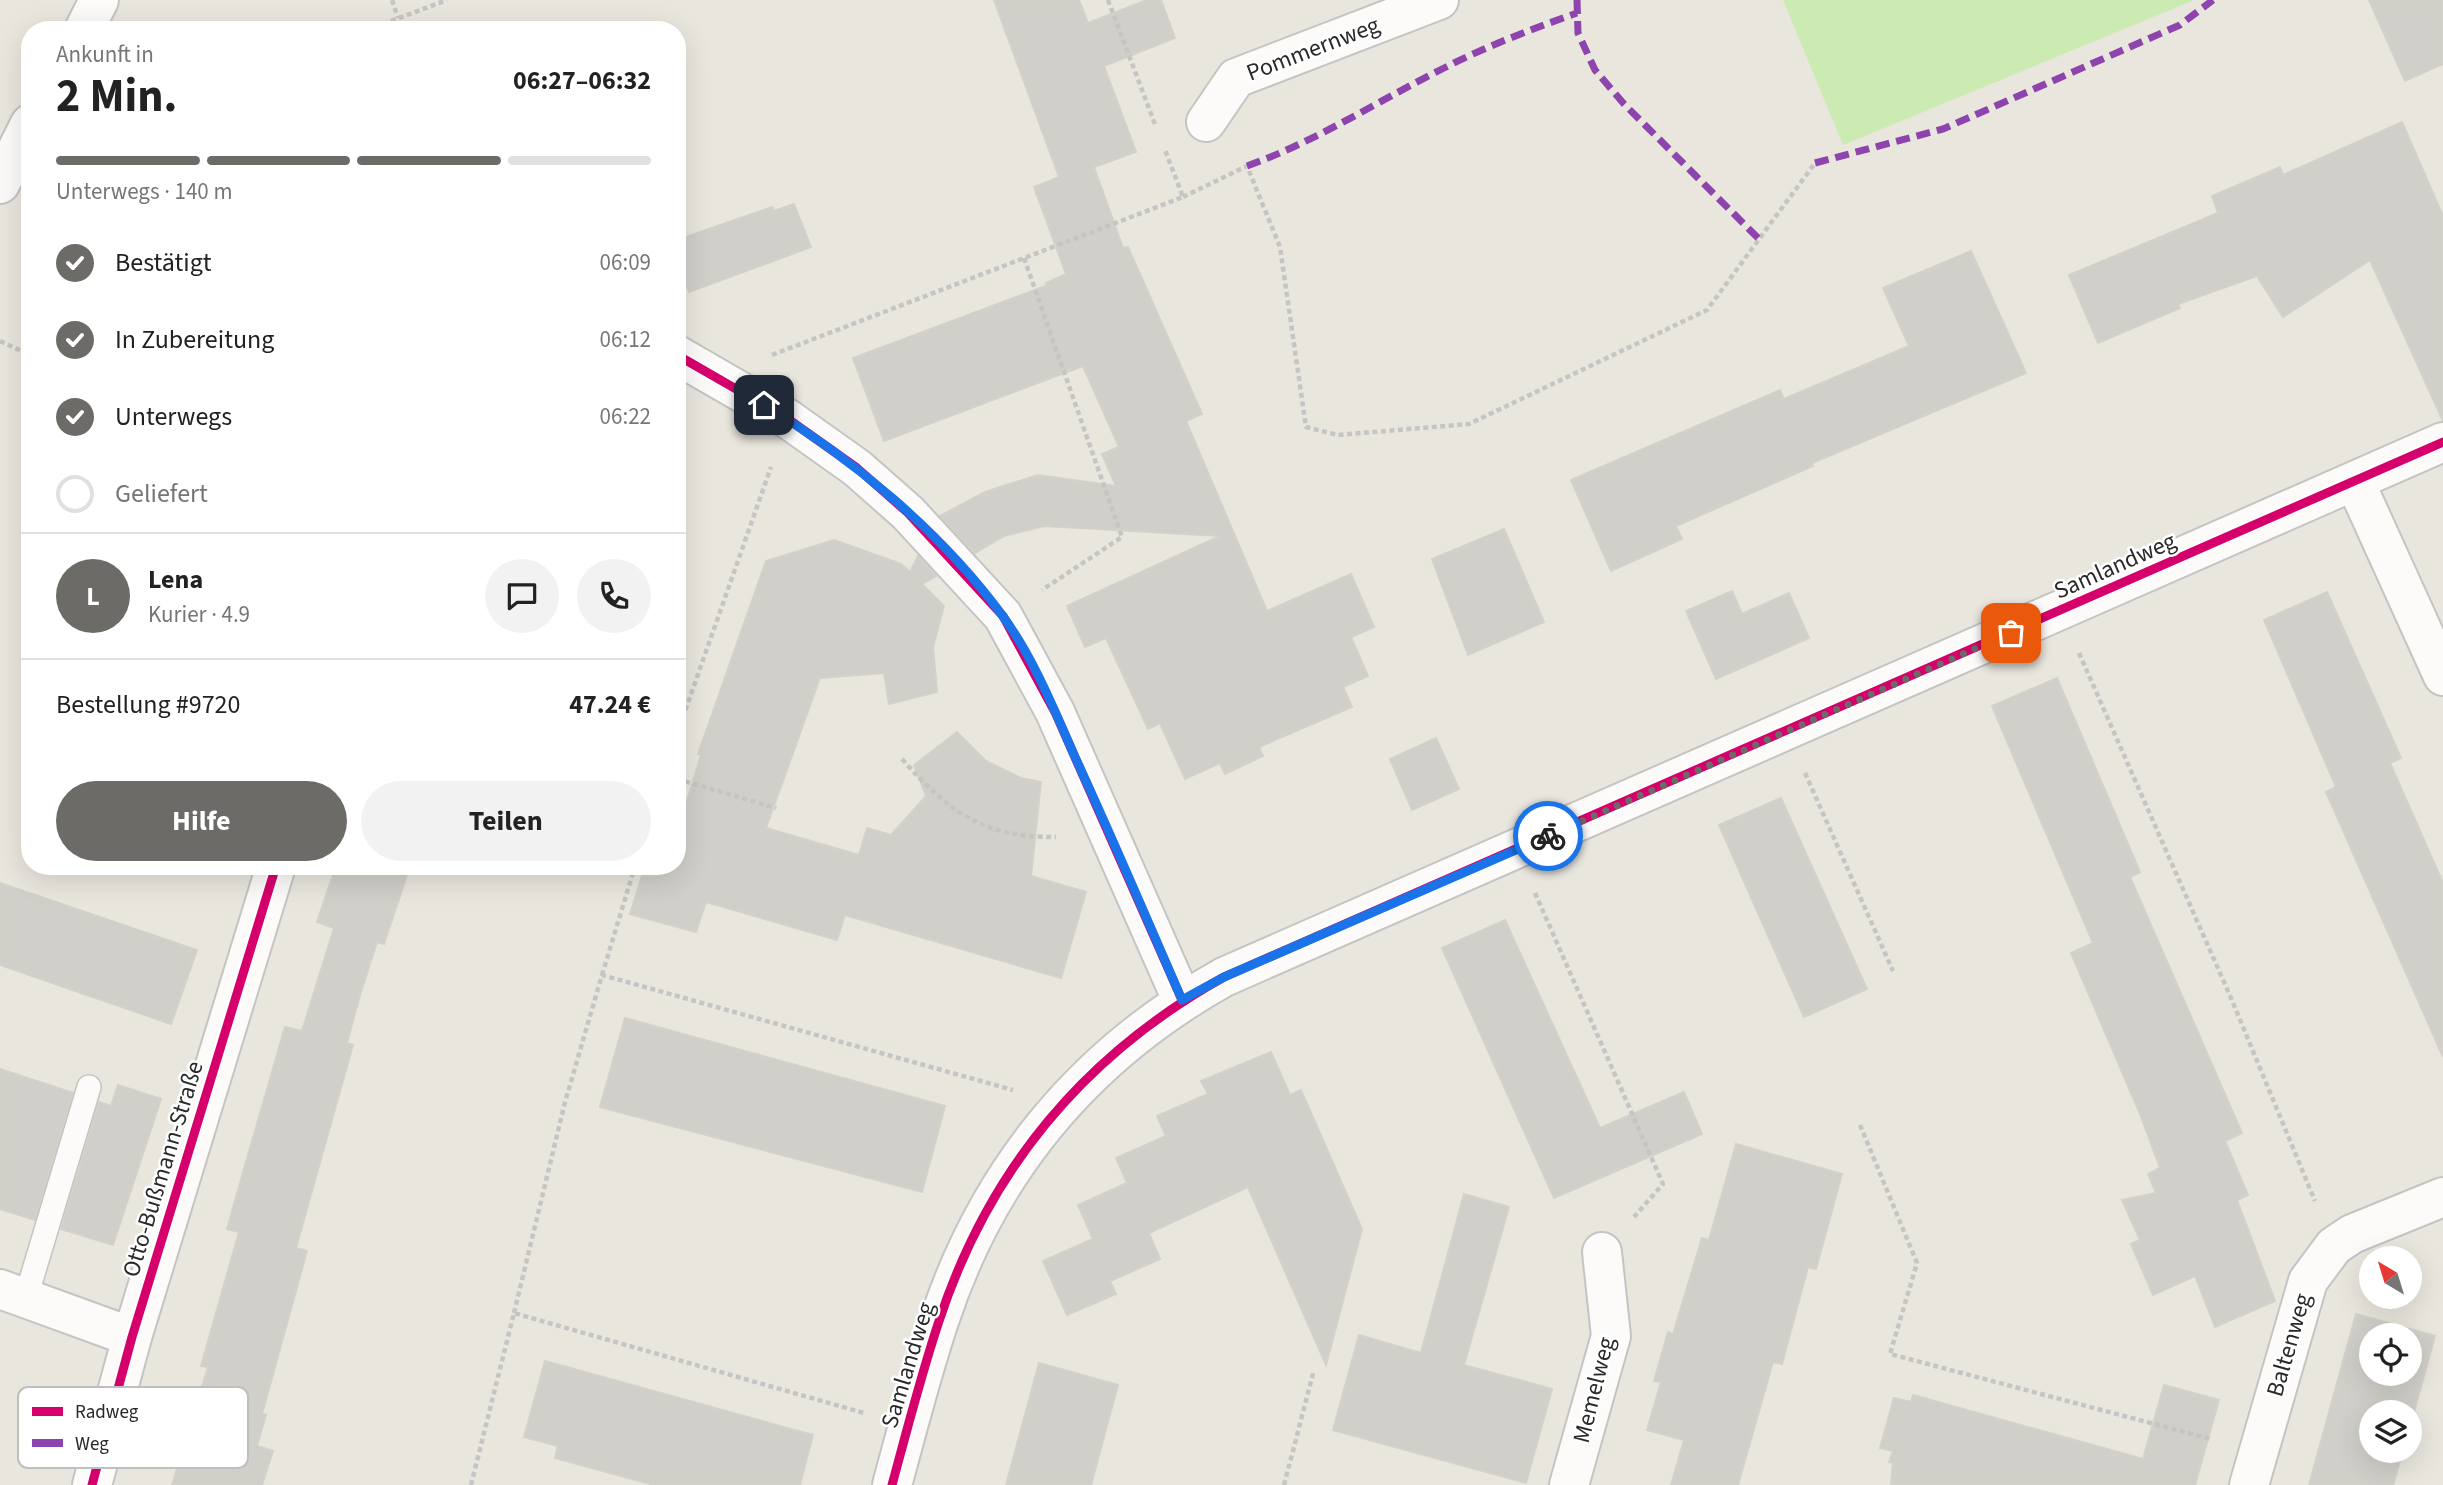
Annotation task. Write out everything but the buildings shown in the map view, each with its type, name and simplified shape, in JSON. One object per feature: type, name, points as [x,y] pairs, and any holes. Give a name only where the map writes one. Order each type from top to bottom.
[{"type":"street","points":[[88,21],[99,0]]},
{"type":"street","name":"Pommernweg","points":[[1206,122],[1236,78],[1439,0]]},
{"type":"street","points":[[0,184],[21,142]]},
{"type":"street","points":[[686,360],[788,419],[857,468],[908,513],[976,583],[1003,616],[1055,712],[1182,1000]]},
{"type":"street","name":"Samlandweg","points":[[892,1485],[940,1319],[989,1205],[1061,1103],[1116,1049],[1182,1000],[1224,977],[2443,442]]},
{"type":"street","points":[[2355,482],[2443,676]]},
{"type":"street","name":"Otto-Bußmann-Straße","points":[[118,1387],[273,875]]},
{"type":"street","name":"Baltenweg","points":[[2254,1468],[2308,1281],[2334,1245],[2353,1234],[2443,1197]]},
{"type":"street","name":"Memelweg","points":[[1569,1485],[1611,1336],[1602,1252]]},
{"type":"street","points":[[13,1293],[132,1337]]},
{"type":"street","name":"Otto-Bußmann-Straße","points":[[92,1485],[97,1468]]},
{"type":"lane","points":[[13,1293],[89,1087]]},
{"type":"path","points":[[392,0],[398,18]]},
{"type":"path","points":[[390,21],[447,0]]},
{"type":"path","points":[[1108,0],[1160,136]]},
{"type":"path","points":[[1183,198],[1164,149],[1206,122]]},
{"type":"path","points":[[717,376],[1183,198],[1247,166],[1280,247],[1306,427],[1338,436],[1469,424],[1707,310],[1815,163]]},
{"type":"path","points":[[1003,616],[1122,537],[1024,258]]},
{"type":"path","points":[[0,341],[21,351]]},
{"type":"path","points":[[686,708],[788,419]]},
{"type":"path","points":[[2060,611],[2231,998],[2334,1245]]},
{"type":"path","points":[[1787,731],[1893,971]]},
{"type":"path","points":[[901,759],[936,798],[989,829],[1054,837],[1108,830]]},
{"type":"path","points":[[686,782],[776,808]]},
{"type":"path","points":[[1516,850],[1663,1184]]},
{"type":"path","points":[[471,1485],[565,1102],[632,875]]},
{"type":"path","points":[[602,975],[1061,1103]]},
{"type":"path","points":[[1860,1125],[1917,1263],[1890,1354],[2254,1468]]},
{"type":"path","points":[[514,1313],[909,1426]]},
{"type":"path","points":[[1284,1485],[1314,1370]]},
{"type":"green space","points":[[1783,0],[2192,0],[2192,1],[1843,145]]},
{"type":"marked path","points":[[1577,0],[1578,33],[1595,70],[1624,104],[1759,239]]},
{"type":"marked path","points":[[1815,163],[1943,129],[2180,25],[2213,0]]},
{"type":"marked path","points":[[1247,166],[1323,133],[1477,52],[1577,13]]},
{"type":"cycle path","points":[[686,360],[788,419],[857,468],[908,513],[1003,616],[1055,712],[1182,1000]]},
{"type":"cycle path","points":[[892,1485],[939,1321],[960,1266],[985,1214],[1048,1121],[1086,1080],[1128,1042],[1174,1008],[1224,977],[2443,442]]},
{"type":"cycle path","points":[[118,1387],[273,875]]},
{"type":"cycle path","points":[[92,1485],[97,1468]]},
{"type":"way so far","points":[[1548,836],[2011,633]]},
{"type":"route","points":[[764,405],[857,468],[908,513],[976,583],[1003,616],[1055,712],[1182,1000],[1224,977],[1548,836]]}]
